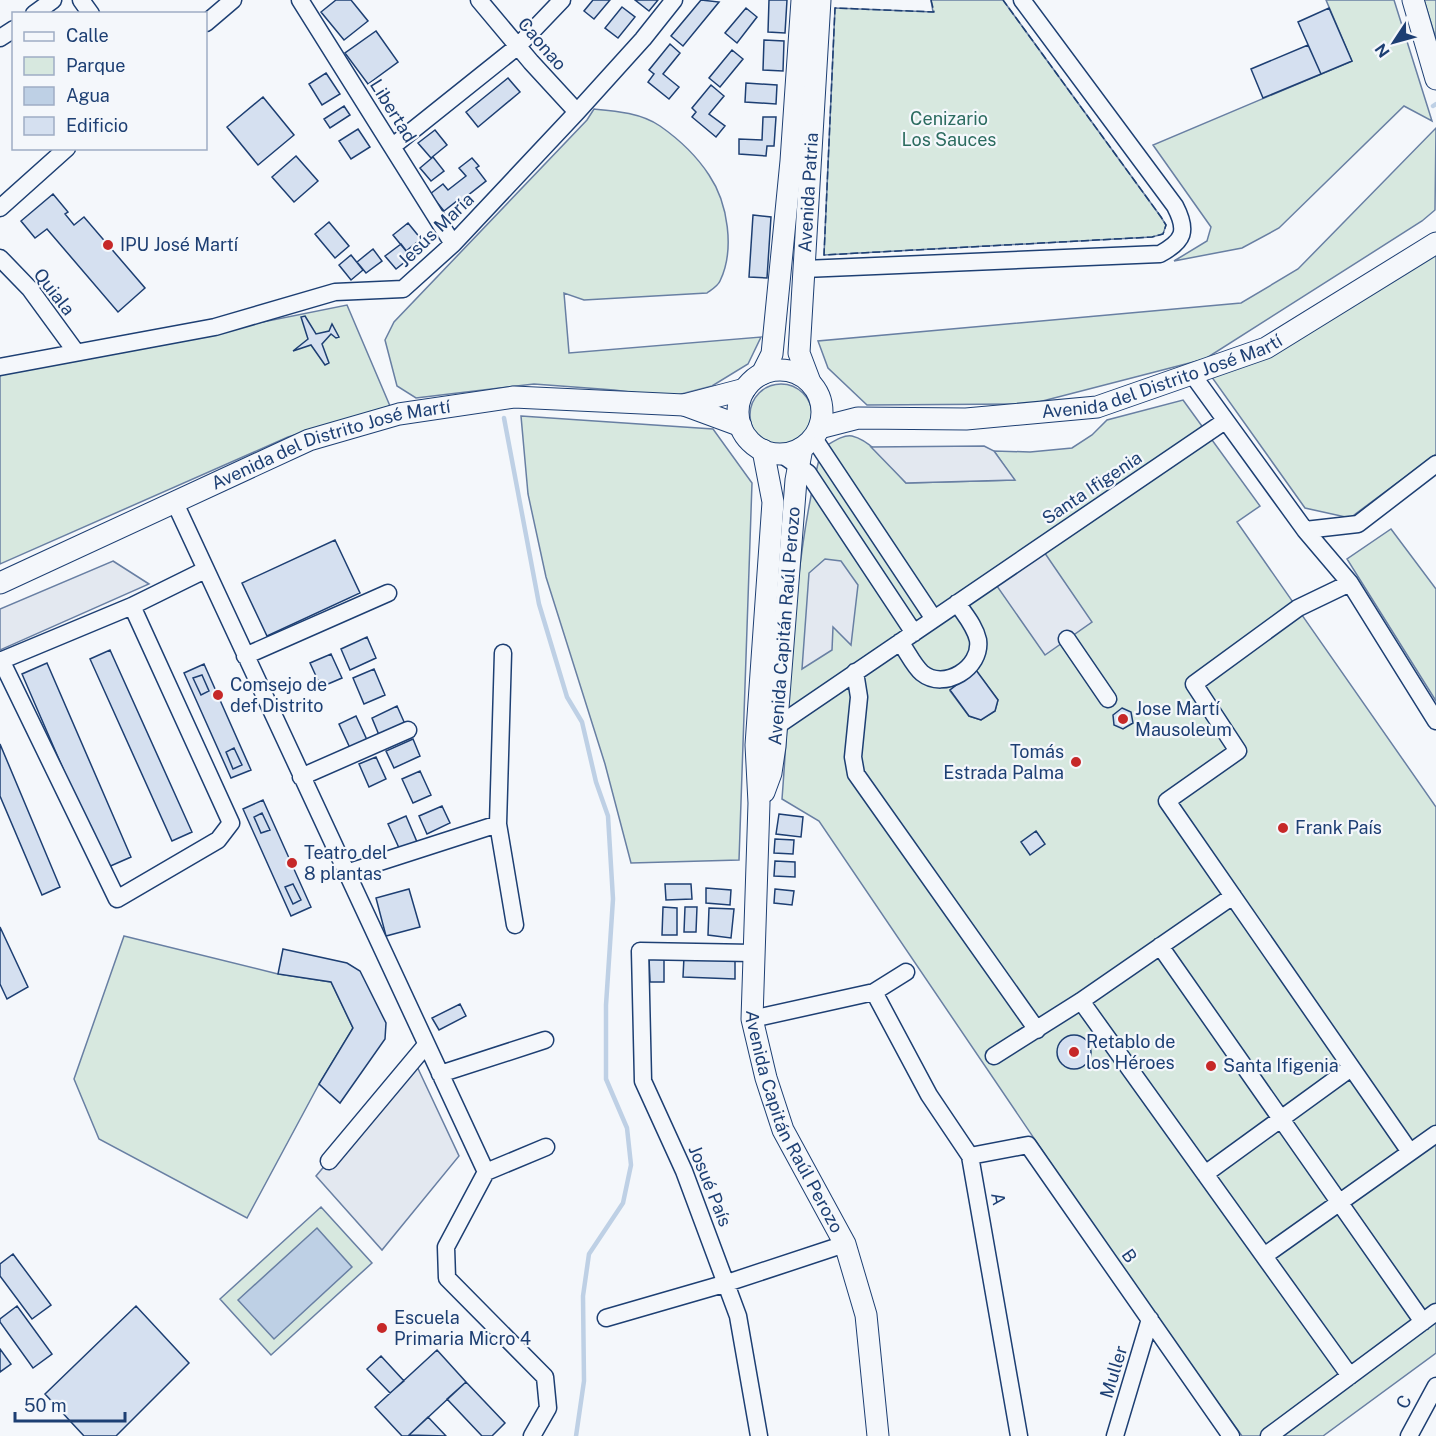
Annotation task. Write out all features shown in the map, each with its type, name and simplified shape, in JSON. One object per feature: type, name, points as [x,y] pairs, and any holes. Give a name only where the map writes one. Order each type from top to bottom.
[{"type":"main road","name":"Avenida Patria","points":[[762,374],[772,354],[791,161],[801,0]]},
{"type":"main road","name":"Avenida Patria","points":[[814,389],[799,353],[820,0]]},
{"type":"main road","points":[[1413,0],[1433,70]]},
{"type":"main road","name":"Avenida del Distrito José Martí","points":[[814,389],[834,409],[858,418],[966,419],[1097,407],[1266,348],[1335,308],[1436,243]]},
{"type":"main road","points":[[778,370],[795,372],[814,389],[822,412],[796,447],[747,437],[741,426],[738,407],[745,388],[762,374],[778,370]]},
{"type":"main road","name":"Avenida del Distrito José Martí","points":[[684,405],[745,388]]},
{"type":"main road","name":"Avenida del Distrito José Martí","points":[[0,583],[175,504],[309,440],[399,414],[514,397],[684,405],[741,426]]},
{"type":"main road","name":"Avenida del Distrito José Martí","points":[[796,447],[858,418]]},
{"type":"main road","name":"Avenida Capitán Raúl Perozo","points":[[769,739],[773,501],[796,447]]},
{"type":"main road","name":"Avenida Capitán Raúl Perozo","points":[[796,447],[769,739],[759,803],[752,1019],[765,1078],[783,1130],[845,1244],[866,1315],[879,1436]]},
{"type":"street","points":[[37,12],[53,0]]},
{"type":"street","points":[[207,22],[233,0]]},
{"type":"street","name":"Libertad","points":[[300,0],[453,244]]},
{"type":"street","name":"Caonao","points":[[479,0],[577,112]]},
{"type":"street","points":[[393,146],[518,46],[562,0]]},
{"type":"street","name":"Jesús María","points":[[4,362],[76,352],[215,327],[335,292],[403,289],[453,244],[577,112],[644,39],[674,0]]},
{"type":"street","points":[[804,269],[1160,254],[1173,247],[1182,237],[1182,220],[1175,206],[1022,0]]},
{"type":"street","points":[[0,208],[65,150]]},
{"type":"street","name":"Quiala","points":[[0,258],[30,289],[76,352]]},
{"type":"street","points":[[1192,374],[1305,530],[1350,583],[1436,721]]},
{"type":"street","name":"Santa Ifigenia","points":[[769,739],[855,672],[1225,421]]},
{"type":"street","points":[[796,447],[934,619]]},
{"type":"street","points":[[796,447],[907,637],[922,673],[937,680],[951,678],[966,669],[976,655],[978,642],[973,625],[957,603]]},
{"type":"street","points":[[1305,530],[1358,524],[1436,464]]},
{"type":"street","points":[[175,504],[486,1172]]},
{"type":"street","points":[[132,606],[231,823],[218,840],[117,899],[0,661],[132,606],[205,570]]},
{"type":"street","points":[[1350,583],[1298,608],[1194,684],[1238,751],[1167,801],[1410,1152]]},
{"type":"street","points":[[244,656],[388,593]]},
{"type":"street","points":[[1067,639],[1108,699]]},
{"type":"street","points":[[503,652],[498,824],[515,925]]},
{"type":"street","points":[[855,672],[860,697],[853,757],[856,774],[1038,1030]]},
{"type":"street","points":[[301,777],[408,730]]},
{"type":"street","points":[[346,873],[498,824]]},
{"type":"street","points":[[994,1056],[1038,1030],[1233,896]]},
{"type":"street","points":[[1160,946],[1339,1202],[1430,1317],[1269,1436]]},
{"type":"street","name":"Josué País","points":[[753,953],[640,951],[643,1081],[684,1171],[738,1316],[759,1436]]},
{"type":"street","points":[[752,1019],[874,992],[906,972]]},
{"type":"street","name":"A","points":[[874,992],[929,1095],[970,1156],[1019,1436]]},
{"type":"street","points":[[1081,1001],[1350,1376]]},
{"type":"street","points":[[440,1074],[545,1040]]},
{"type":"street","points":[[329,1161],[426,1045]]},
{"type":"street","points":[[1205,1174],[1351,1068]]},
{"type":"street","points":[[1264,1256],[1436,1134]]},
{"type":"street","name":"B","points":[[970,1156],[1028,1145],[1231,1436]]},
{"type":"street","points":[[532,1436],[548,1408],[545,1377],[447,1278],[446,1247],[486,1172],[546,1147]]},
{"type":"street","points":[[606,1318],[727,1283],[845,1244]]},
{"type":"street","name":"Muller","points":[[1115,1436],[1150,1319]]},
{"type":"street","name":"C","points":[[1409,1436],[1436,1386]]},
{"type":"green space","name":"Cenizario Los Sauces","points":[[931,0],[1003,0],[1161,217],[1166,225],[1163,234],[1152,237],[824,255],[835,8],[933,12]]},
{"type":"green space","points":[[1326,0],[1394,0],[1432,121],[1404,106],[1279,228],[1242,248],[1174,261],[1207,241],[1211,227],[1153,145],[1352,61]]},
{"type":"green space","points":[[1424,0],[1436,0],[1436,39]]},
{"type":"green space","points":[[594,109],[628,113],[645,118],[660,126],[693,154],[716,186],[721,199],[727,227],[727,255],[725,269],[719,283],[707,293],[584,300],[564,293],[569,353],[761,337],[748,364],[712,386],[670,397],[534,384],[416,398],[397,386],[385,340],[394,322],[587,120]]},
{"type":"green space","points":[[1436,128],[1435,210],[1422,221],[1205,359],[1031,404],[867,405],[828,368],[818,341],[1241,303],[1298,269]]},
{"type":"green space","points":[[1436,250],[1436,454],[1350,518],[1305,508],[1211,376],[1270,357]]},
{"type":"green space","points":[[347,305],[390,406],[288,437],[0,564],[0,375]]},
{"type":"green space","points":[[775,384],[787,384],[803,393],[810,403],[812,415],[810,427],[803,437],[787,446],[775,446],[764,441],[755,432],[750,421],[750,409],[755,398],[764,389]]},
{"type":"green space","name":"Santa Ifigenia","points":[[1183,400],[1260,506],[1237,522],[1436,807],[1436,1353],[1323,1436],[1242,1436],[1151,1311],[819,821],[782,799],[794,622],[804,534],[822,448],[845,436],[860,439],[882,456],[906,483],[1014,480],[994,451],[1030,452],[1072,448],[1092,435],[1107,420]],"holes":[[[976,671],[998,700],[995,711],[981,720],[969,716],[950,691]]]},
{"type":"green space","points":[[521,416],[713,429],[752,483],[739,860],[631,863],[605,764],[546,577],[528,494]]},
{"type":"green space","points":[[1391,529],[1436,589],[1436,701],[1347,559]]},
{"type":"green space","points":[[124,936],[278,974],[331,982],[353,1028],[319,1084],[247,1218],[99,1139],[74,1079]]},
{"type":"green space","points":[[321,1207],[372,1263],[271,1355],[220,1299]]},
{"type":"shaded area","points":[[984,446],[994,451],[1015,480],[906,483],[871,447]]},
{"type":"shaded area","points":[[1040,546],[1092,622],[1045,655],[992,579]]},
{"type":"shaded area","points":[[825,559],[841,561],[858,585],[851,645],[833,627],[832,650],[802,669],[809,573]]},
{"type":"shaded area","points":[[113,561],[149,584],[0,650],[0,609]]},
{"type":"shaded area","points":[[414,1060],[459,1156],[382,1250],[316,1176]]},
{"type":"water","points":[[317,1228],[352,1267],[274,1339],[238,1300]]},
{"type":"building","points":[[336,0],[351,0],[368,21],[344,40],[321,12]]},
{"type":"building","points":[[593,0],[610,0],[594,19],[584,11]]},
{"type":"building","points":[[635,0],[658,0],[649,11]]},
{"type":"building","points":[[701,0],[719,2],[683,46],[671,36]]},
{"type":"building","points":[[769,0],[787,0],[785,33],[768,32]]},
{"type":"building","points":[[622,7],[635,17],[618,38],[605,28]]},
{"type":"building","points":[[746,8],[757,17],[737,43],[725,33]]},
{"type":"building","points":[[1329,8],[1352,61],[1321,74],[1298,22]]},
{"type":"building","points":[[376,31],[398,62],[368,84],[345,53]]},
{"type":"building","points":[[764,40],[784,41],[783,71],[763,70]]},
{"type":"building","points":[[670,44],[680,53],[663,74],[679,87],[669,99],[648,82],[654,74],[649,70]]},
{"type":"building","points":[[1308,45],[1321,74],[1263,98],[1251,69]]},
{"type":"building","points":[[732,50],[743,59],[720,87],[709,78]]},
{"type":"building","points":[[326,73],[340,94],[322,105],[309,84]]},
{"type":"building","points":[[508,78],[520,92],[478,127],[466,112]]},
{"type":"building","points":[[746,83],[777,85],[776,104],[745,102]]},
{"type":"building","points":[[711,85],[724,96],[709,114],[725,126],[716,137],[692,117],[696,112],[692,108]]},
{"type":"building","points":[[263,97],[294,135],[258,165],[227,127]]},
{"type":"building","points":[[344,106],[350,115],[330,128],[324,119]]},
{"type":"building","points":[[763,117],[776,117],[774,146],[767,146],[766,156],[739,154],[739,139],[762,140]]},
{"type":"building","points":[[358,129],[370,147],[351,159],[339,141]]},
{"type":"building","points":[[435,130],[447,145],[431,158],[418,143]]},
{"type":"building","points":[[296,156],[318,181],[294,202],[272,177]]},
{"type":"building","points":[[433,157],[444,171],[431,181],[420,168]]},
{"type":"building","points":[[472,158],[479,166],[476,168],[486,181],[444,211],[430,194],[443,184],[448,190],[466,176],[459,168]]},
{"type":"building","points":[[53,194],[68,212],[65,214],[74,225],[84,217],[145,288],[118,312],[47,229],[35,238],[21,221]]},
{"type":"building","points":[[753,215],[771,217],[767,278],[749,277]]},
{"type":"building","points":[[329,222],[349,246],[335,258],[315,234]]},
{"type":"building","points":[[408,223],[421,239],[406,251],[393,235]]},
{"type":"building","points":[[401,244],[411,257],[396,269],[385,256]]},
{"type":"building","points":[[373,249],[382,261],[366,273],[357,262]]},
{"type":"building","points":[[351,255],[363,270],[351,280],[339,265]]},
{"type":"building","points":[[305,316],[316,334],[329,331],[332,324],[339,337],[336,338],[331,334],[322,344],[329,363],[325,365],[311,345],[293,351],[308,339],[301,317]]},
{"type":"building","points":[[335,540],[360,593],[267,636],[242,583]]},
{"type":"building","points":[[367,637],[376,658],[350,670],[341,649]]},
{"type":"building","points":[[110,650],[192,832],[172,841],[90,659]]},
{"type":"building","points":[[331,654],[342,678],[321,687],[310,663]]},
{"type":"building","points":[[47,663],[131,857],[106,868],[22,674]]},
{"type":"building","points":[[204,664],[251,770],[231,778],[184,673]]},
{"type":"building","points":[[374,669],[385,695],[364,704],[353,678]]},
{"type":"building","points":[[976,670],[998,700],[995,711],[981,720],[969,716],[950,690]]},
{"type":"building","points":[[202,675],[209,691],[201,695],[193,678]]},
{"type":"building","points":[[397,706],[405,724],[379,735],[372,718]]},
{"type":"building","name":"Jose Martí Mausoleum","points":[[1122,708],[1131,712],[1133,723],[1123,729],[1114,725],[1113,715]]},
{"type":"building","points":[[356,716],[367,740],[350,748],[339,724]]},
{"type":"building","points":[[413,739],[420,756],[394,768],[386,751]]},
{"type":"building","points":[[0,744],[60,887],[42,895],[0,796]]},
{"type":"building","points":[[234,748],[242,765],[233,769],[226,752]]},
{"type":"building","points":[[376,757],[386,779],[369,787],[359,764]]},
{"type":"building","points":[[420,771],[431,795],[413,803],[402,779]]},
{"type":"building","points":[[263,800],[311,907],[291,916],[243,809]]},
{"type":"building","points":[[442,806],[450,823],[427,834],[419,816]]},
{"type":"building","points":[[262,813],[270,830],[261,833],[254,817]]},
{"type":"building","points":[[779,814],[803,817],[801,837],[776,834]]},
{"type":"building","points":[[406,816],[417,842],[400,850],[388,824]]},
{"type":"building","points":[[1036,831],[1045,844],[1030,855],[1021,842]]},
{"type":"building","points":[[775,839],[794,840],[793,854],[774,853]]},
{"type":"building","points":[[775,861],[795,862],[795,877],[774,876]]},
{"type":"building","points":[[293,884],[301,900],[293,904],[285,887]]},
{"type":"building","points":[[665,884],[691,884],[692,899],[666,900]]},
{"type":"building","points":[[706,888],[731,890],[730,905],[706,903]]},
{"type":"building","points":[[409,889],[420,927],[386,936],[376,898]]},
{"type":"building","points":[[775,889],[794,891],[792,905],[774,903]]},
{"type":"building","points":[[663,907],[677,908],[677,935],[662,935]]},
{"type":"building","points":[[685,907],[697,907],[696,932],[684,932]]},
{"type":"building","points":[[709,908],[734,909],[731,938],[708,935]]},
{"type":"building","points":[[0,927],[28,987],[7,999],[0,984]]},
{"type":"building","points":[[283,949],[347,963],[360,971],[386,1023],[385,1039],[340,1103],[319,1084],[353,1028],[331,982],[278,974]]},
{"type":"building","points":[[649,957],[664,957],[664,982],[650,982]]},
{"type":"building","points":[[684,957],[735,960],[735,979],[683,977]]},
{"type":"building","points":[[460,1004],[466,1016],[439,1030],[432,1018]]},
{"type":"building","name":"Retablo de los Héroes","points":[[1074,1035],[1086,1040],[1091,1052],[1086,1064],[1074,1069],[1062,1064],[1057,1052],[1062,1040]]},
{"type":"building","points":[[13,1254],[51,1305],[32,1319],[0,1276],[0,1264]]},
{"type":"building","points":[[17,1306],[52,1354],[33,1368],[0,1322],[0,1319]]},
{"type":"building","points":[[136,1306],[189,1363],[116,1436],[84,1436],[45,1394]]},
{"type":"building","points":[[0,1349],[11,1364],[0,1372]]},
{"type":"building","points":[[437,1350],[466,1382],[408,1436],[402,1436],[375,1407]]},
{"type":"building","points":[[381,1356],[404,1381],[390,1393],[367,1369]]},
{"type":"building","points":[[466,1382],[505,1423],[492,1436],[482,1436],[447,1399]]},
{"type":"building","points":[[428,1417],[446,1436],[409,1435]]},
{"type":"waterway","points":[[504,418],[539,604],[567,697],[582,722],[596,782],[608,816],[613,899],[606,1005],[606,1079],[627,1128],[631,1165],[623,1203],[589,1254],[583,1296],[584,1381],[576,1436]]},
{"type":"fence","points":[[931,0],[934,12],[835,8],[824,255],[1152,237],[1163,234],[1166,225],[1161,217],[1003,0]]},
{"type":"place","name":"IPU José Martí","points":[[108,245]]},
{"type":"place","name":"Comsejo de def Distrito","points":[[218,695]]},
{"type":"place","name":"Jose Martí Mausoleum","points":[[1123,719]]},
{"type":"place","name":"Tomás Estrada Palma","points":[[1076,762]]},
{"type":"place","name":"Frank País","points":[[1283,828]]},
{"type":"place","name":"Teatro del 8 plantas","points":[[292,863]]},
{"type":"place","name":"Retablo de los Héroes","points":[[1074,1052]]},
{"type":"place","name":"Santa Ifigenia","points":[[1211,1066]]},
{"type":"place","name":"Escuela Primaria Micro 4","points":[[382,1328]]}]
